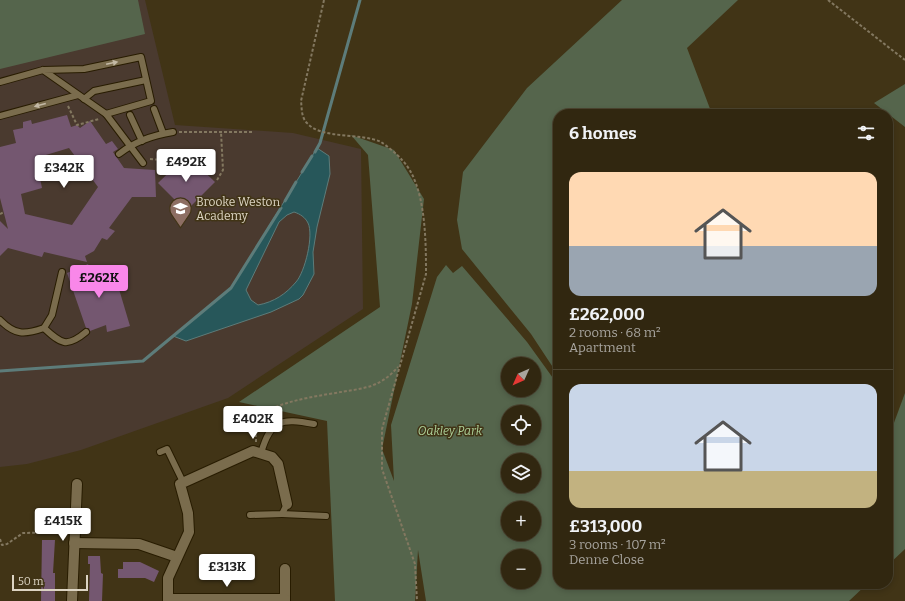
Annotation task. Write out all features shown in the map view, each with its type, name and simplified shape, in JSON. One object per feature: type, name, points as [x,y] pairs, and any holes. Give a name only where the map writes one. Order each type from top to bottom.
[{"type":"street","points":[[285,569],[285,600],[168,600],[168,578],[189,532],[188,513],[182,483],[257,452],[272,457],[278,464],[287,504]]},
{"type":"street","points":[[72,601],[77,484]]},
{"type":"street","points":[[74,543],[139,544],[177,557]]},
{"type":"lane","points":[[0,82],[43,70],[84,69],[141,57],[151,101],[107,115]]},
{"type":"lane","points":[[43,70],[107,115],[141,161]]},
{"type":"lane","points":[[0,116],[64,99],[81,97],[94,90],[146,80]]},
{"type":"lane","points":[[154,109],[163,133]]},
{"type":"lane","points":[[130,116],[142,141]]},
{"type":"lane","points":[[119,154],[130,146],[142,141],[163,133],[174,132]]},
{"type":"lane","points":[[0,320],[10,329],[27,334],[44,328],[52,315],[62,272]]},
{"type":"lane","points":[[44,328],[57,341],[64,342],[74,342],[86,332]]},
{"type":"lane","points":[[257,452],[273,427],[293,420],[314,424]]},
{"type":"lane","points":[[160,452],[167,450],[182,483]]},
{"type":"lane","points":[[282,514],[287,504]]},
{"type":"lane","points":[[250,515],[276,516],[282,514],[326,516]]},
{"type":"path","points":[[324,0],[301,101],[302,115],[308,124],[323,132],[380,142],[402,160],[411,172],[421,202],[426,247],[426,274],[382,429],[382,469],[415,564],[417,601]]},
{"type":"path","points":[[828,0],[905,60]]},
{"type":"path","points":[[64,99],[78,125],[107,115]]},
{"type":"path","points":[[174,132],[252,132]]},
{"type":"path","points":[[217,180],[223,170],[221,132]]},
{"type":"path","points":[[141,161],[163,160],[163,177]]},
{"type":"path","points":[[0,214],[4,212]]},
{"type":"path","points":[[257,452],[256,423],[264,414],[296,400],[370,386],[388,378],[399,366]]},
{"type":"path","points":[[0,539],[2,545],[7,544],[23,533],[75,532]]},
{"type":"shaded area","name":"Brooke Weston Academy","points":[[0,0],[145,0],[175,125],[293,133],[361,149],[363,309],[228,398],[81,450],[27,464],[0,467]]},
{"type":"green space","points":[[0,0],[138,0],[145,34],[0,69]]},
{"type":"green space","points":[[622,0],[738,0],[687,48],[710,109],[553,109],[553,367],[531,334],[462,249],[457,220],[463,172],[527,88]]},
{"type":"green space","points":[[905,84],[905,127],[893,118],[893,109],[882,109],[874,103]]},
{"type":"green space","name":"Oakley Park","points":[[351,135],[394,150],[424,199],[412,304],[382,449],[394,481],[391,425],[437,277],[446,265],[453,273],[462,266],[527,342],[538,357],[501,357],[501,397],[541,397],[541,361],[553,378],[553,589],[862,589],[849,601],[426,601],[418,550],[415,601],[335,601],[327,421],[239,402],[380,307],[368,155]]},
{"type":"green space","points":[[905,393],[905,549],[893,560],[893,425]]},
{"type":"water","points":[[317,148],[329,156],[330,174],[317,227],[313,252],[314,274],[303,295],[299,299],[271,312],[186,341],[173,336],[231,288]],"holes":[[[294,212],[305,219],[310,229],[308,253],[303,270],[296,282],[284,294],[274,300],[258,305],[251,300],[246,290],[279,222],[287,215]]]},
{"type":"building","points":[[67,115],[71,127],[77,125],[80,128],[90,121],[106,144],[112,141],[118,149],[113,152],[124,168],[155,170],[156,197],[132,197],[109,228],[115,231],[107,240],[102,238],[94,251],[85,256],[87,262],[44,252],[42,257],[8,248],[0,256],[0,221],[8,229],[0,198],[0,147],[16,143],[13,130],[23,128],[23,122],[31,120],[32,124]],"holes":[[[69,148],[98,187],[72,225],[25,214],[21,194],[42,188],[36,158]]]},
{"type":"building","points":[[187,155],[215,182],[186,211],[158,183]]},
{"type":"building","points":[[88,264],[93,276],[113,269],[130,326],[107,332],[106,325],[90,331],[89,328],[86,328],[67,273]]},
{"type":"building","points":[[42,540],[55,540],[53,573],[55,573],[55,601],[41,601]]},
{"type":"building","points":[[88,556],[100,556],[101,573],[103,574],[102,601],[89,601],[90,564],[88,564]]},
{"type":"building","points":[[123,562],[140,562],[159,571],[154,582],[145,578],[118,578],[118,569],[123,569]]},
{"type":"waterway","points":[[315,152],[320,143],[360,0]]},
{"type":"waterway","points":[[302,172],[312,156]]},
{"type":"waterway","points":[[285,201],[296,182]]},
{"type":"waterway","points":[[0,371],[143,361],[231,288],[281,208]]},
{"type":"place","name":"Brooke Weston Academy","points":[[181,228]]}]
